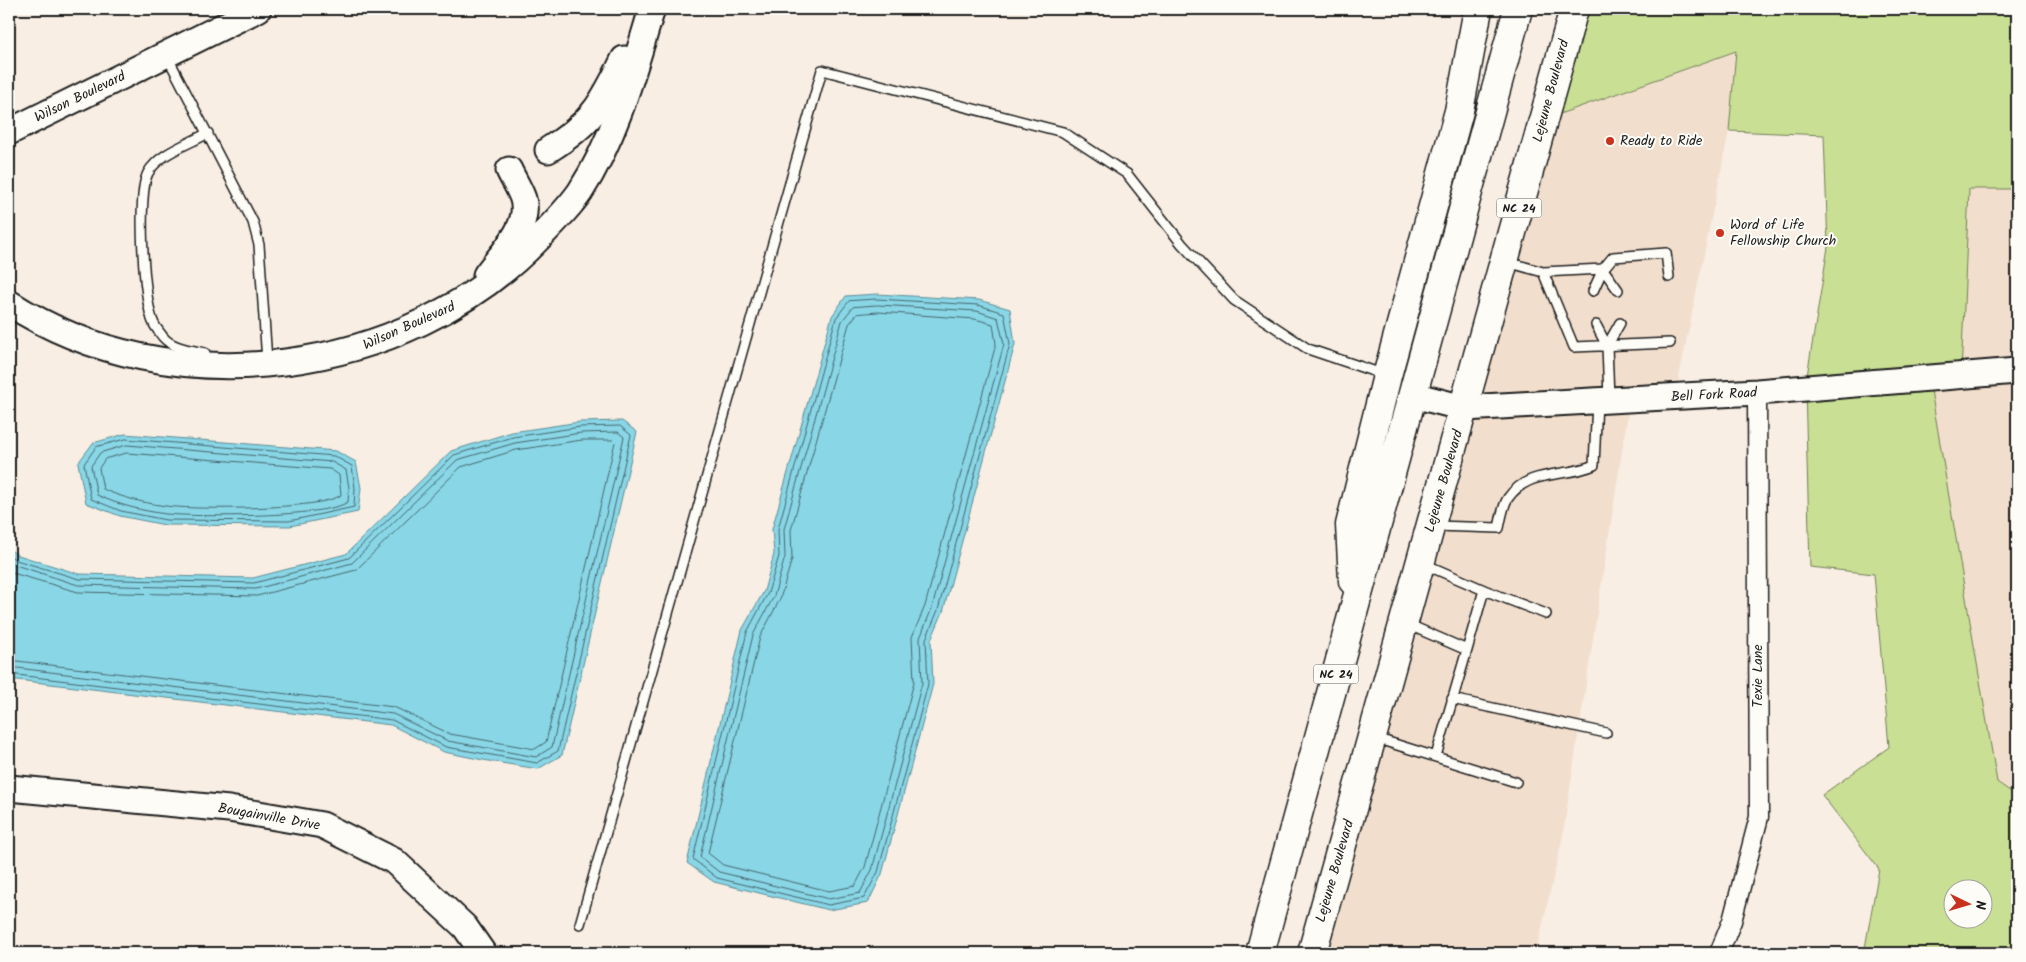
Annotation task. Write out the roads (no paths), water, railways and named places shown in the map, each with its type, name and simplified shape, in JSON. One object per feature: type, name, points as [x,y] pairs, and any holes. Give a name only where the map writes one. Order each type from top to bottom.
[{"type":"highway","points":[[1355,603],[1350,525],[1387,376],[1459,110],[1478,9]]},
{"type":"highway","name":"NC 24","points":[[1260,953],[1518,9]]},
{"type":"highway","name":"Lejeune Boulevard","points":[[1312,953],[1574,9]]},
{"type":"main road","name":"Wilson Boulevard","points":[[9,132],[258,9]]},
{"type":"main road","name":"Wilson Boulevard","points":[[9,303],[31,317],[92,344],[158,360],[222,366],[327,356],[360,348],[407,329],[470,297],[518,261],[579,193],[615,125],[650,9]]},
{"type":"main road","points":[[548,150],[573,135],[596,111],[650,9]]},
{"type":"main road","points":[[470,297],[521,227],[524,218],[523,198],[509,170]]},
{"type":"main road","name":"Bell Fork Road","points":[[1413,395],[1464,408],[1757,392],[2017,370]]},
{"type":"main road","name":"Bougainville Drive","points":[[9,788],[229,809],[322,825],[394,861],[465,927],[482,953]]},
{"type":"street","name":"Texie Lane","points":[[1719,953],[1732,921],[1759,817],[1757,392]]},
{"type":"lane","points":[[166,54],[208,133],[244,201],[257,234],[258,364],[172,345],[164,338],[154,324],[148,300],[141,205],[142,188],[147,174],[160,159],[208,133]]},
{"type":"lane","points":[[580,924],[822,70],[1062,132],[1127,174],[1182,244],[1234,300],[1308,349],[1387,376]]},
{"type":"lane","points":[[1594,291],[1603,269],[1614,257],[1666,253],[1668,277]]},
{"type":"lane","points":[[1504,261],[1543,272],[1603,269]]},
{"type":"lane","points":[[1603,269],[1618,290]]},
{"type":"lane","points":[[1543,272],[1574,347],[1670,343]]},
{"type":"lane","points":[[1431,526],[1499,528],[1507,499],[1520,485],[1542,474],[1586,468],[1594,465],[1603,400],[1607,346],[1620,323]]},
{"type":"lane","points":[[1596,325],[1607,346]]},
{"type":"lane","points":[[1421,563],[1546,614]]},
{"type":"lane","points":[[1436,756],[1484,590]]},
{"type":"lane","points":[[1404,623],[1467,650]]},
{"type":"lane","points":[[1452,699],[1606,733]]},
{"type":"lane","points":[[1372,737],[1516,782]]},
{"type":"water","points":[[877,294],[979,300],[1010,309],[1015,344],[943,612],[931,640],[933,684],[882,874],[868,903],[829,910],[714,882],[687,863],[742,630],[764,591],[774,554],[772,529],[832,316],[846,296]]},
{"type":"water","points":[[622,421],[637,432],[562,755],[538,769],[444,752],[391,725],[9,679],[9,549],[18,555],[79,574],[253,578],[346,554],[451,451],[512,432],[580,422]]},
{"type":"water","points":[[125,434],[336,451],[356,462],[361,488],[358,512],[290,526],[165,525],[120,516],[86,503],[78,463],[93,443]]},
{"type":"place","name":"Ready to Ride","points":[[1610,141]]},
{"type":"place","name":"Word of Life Fellowship Church","points":[[1720,233]]}]
